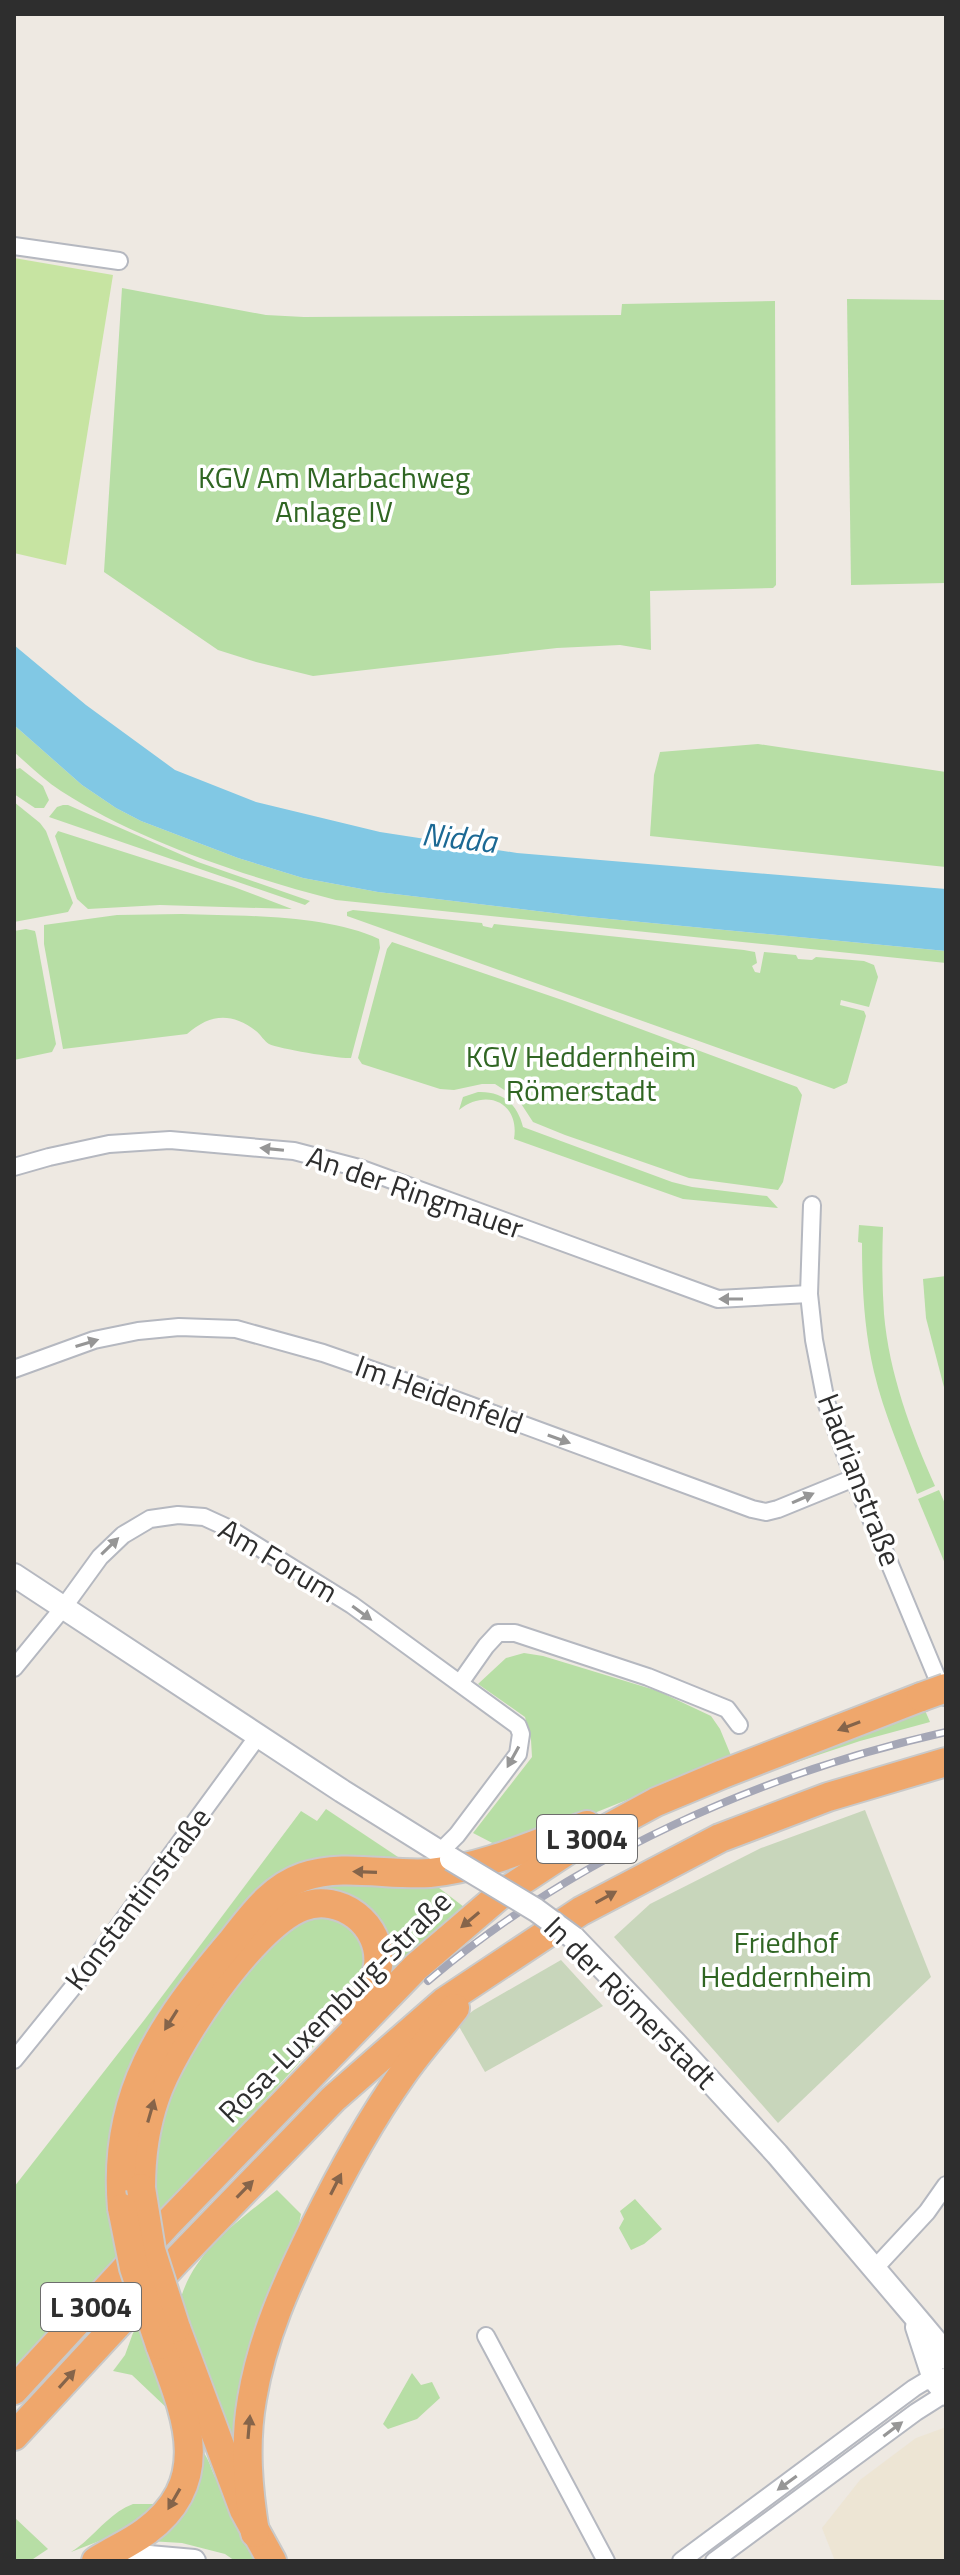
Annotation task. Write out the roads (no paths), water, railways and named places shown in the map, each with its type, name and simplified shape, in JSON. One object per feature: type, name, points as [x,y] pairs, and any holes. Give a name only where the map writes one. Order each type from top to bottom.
[{"type":"highway","name":"Rosa-Luxemburg-Straße","points":[[14,2390],[168,2223],[416,1967],[500,1895],[593,1835],[656,1802],[723,1774],[938,1695]]},
{"type":"highway","name":"L 3004","points":[[14,2436],[178,2259],[333,2099],[399,2038],[444,2002],[581,1911],[720,1838],[828,1797],[946,1762]]},
{"type":"highway","points":[[132,2198],[120,2173],[123,2138],[135,2088],[146,2062],[205,1972],[279,1889],[301,1878],[325,1872],[415,1874],[460,1868],[656,1802]]},
{"type":"highway","points":[[272,2561],[255,2533],[168,2336],[134,2268],[132,2198],[155,2095],[196,2020],[235,1967],[273,1927],[295,1910],[325,1903],[345,1908],[367,1925],[377,1945],[378,1968],[367,1995],[313,2075]]},
{"type":"highway","points":[[255,2533],[248,2475],[248,2429],[257,2374],[281,2298],[335,2184],[402,2075],[458,2004],[492,1968]]},
{"type":"highway","points":[[96,2561],[155,2524],[172,2504],[184,2478],[190,2447],[188,2426],[168,2336]]},
{"type":"street","points":[[14,246],[119,261]]},
{"type":"street","name":"An der Ringmauer","points":[[14,1167],[109,1144],[162,1140],[294,1151],[359,1168],[718,1299],[809,1294]]},
{"type":"street","name":"Hadrianstraße","points":[[812,1205],[809,1294],[826,1402],[938,1695]]},
{"type":"street","name":"Im Heidenfeld","points":[[14,1369],[94,1340],[138,1331],[179,1327],[236,1329],[323,1353],[407,1382],[752,1509],[766,1512],[778,1509],[854,1478]]},
{"type":"street","name":"Am Forum","points":[[14,1668],[100,1557],[123,1535],[150,1519],[178,1515],[204,1517],[228,1528],[352,1605],[518,1726],[521,1742],[518,1754],[457,1835],[445,1856]]},
{"type":"street","name":"In der Römerstadt","points":[[14,1575],[258,1736],[445,1856],[536,1910],[574,1938],[676,2044],[875,2268],[946,2358]]},
{"type":"street","points":[[460,1683],[498,1633],[515,1633],[648,1677],[727,1709],[739,1725]]},
{"type":"street","name":"Konstantinstraße","points":[[14,2060],[86,1971],[258,1736]]},
{"type":"street","points":[[875,2268],[927,2212],[946,2185]]},
{"type":"street","name":"In der Römerstadt","points":[[911,2311],[944,2387]]},
{"type":"street","points":[[486,2336],[606,2561]]},
{"type":"street","points":[[681,2561],[914,2388],[944,2387]]},
{"type":"street","points":[[714,2561],[916,2412],[944,2387]]},
{"type":"street","points":[[107,2561],[149,2557],[194,2561]]},
{"type":"water","points":[[14,645],[86,705],[175,770],[256,802],[380,832],[517,853],[946,889],[946,951],[578,916],[378,892],[303,878],[238,858],[141,821],[116,808],[82,785],[14,725]]},
{"type":"railway","points":[[428,1981],[485,1936],[544,1896],[672,1826],[807,1771],[946,1732]]},
{"type":"park label","name":"KGV Am Marbachweg Anlage IV","points":[[334,495]]},
{"type":"park label","name":"KGV Heddernheim Römerstadt","points":[[581,1074]]},
{"type":"park label","name":"Friedhof Heddernheim","points":[[786,1960]]},
{"type":"water label","name":"Nidda","points":[[459,838]]}]
